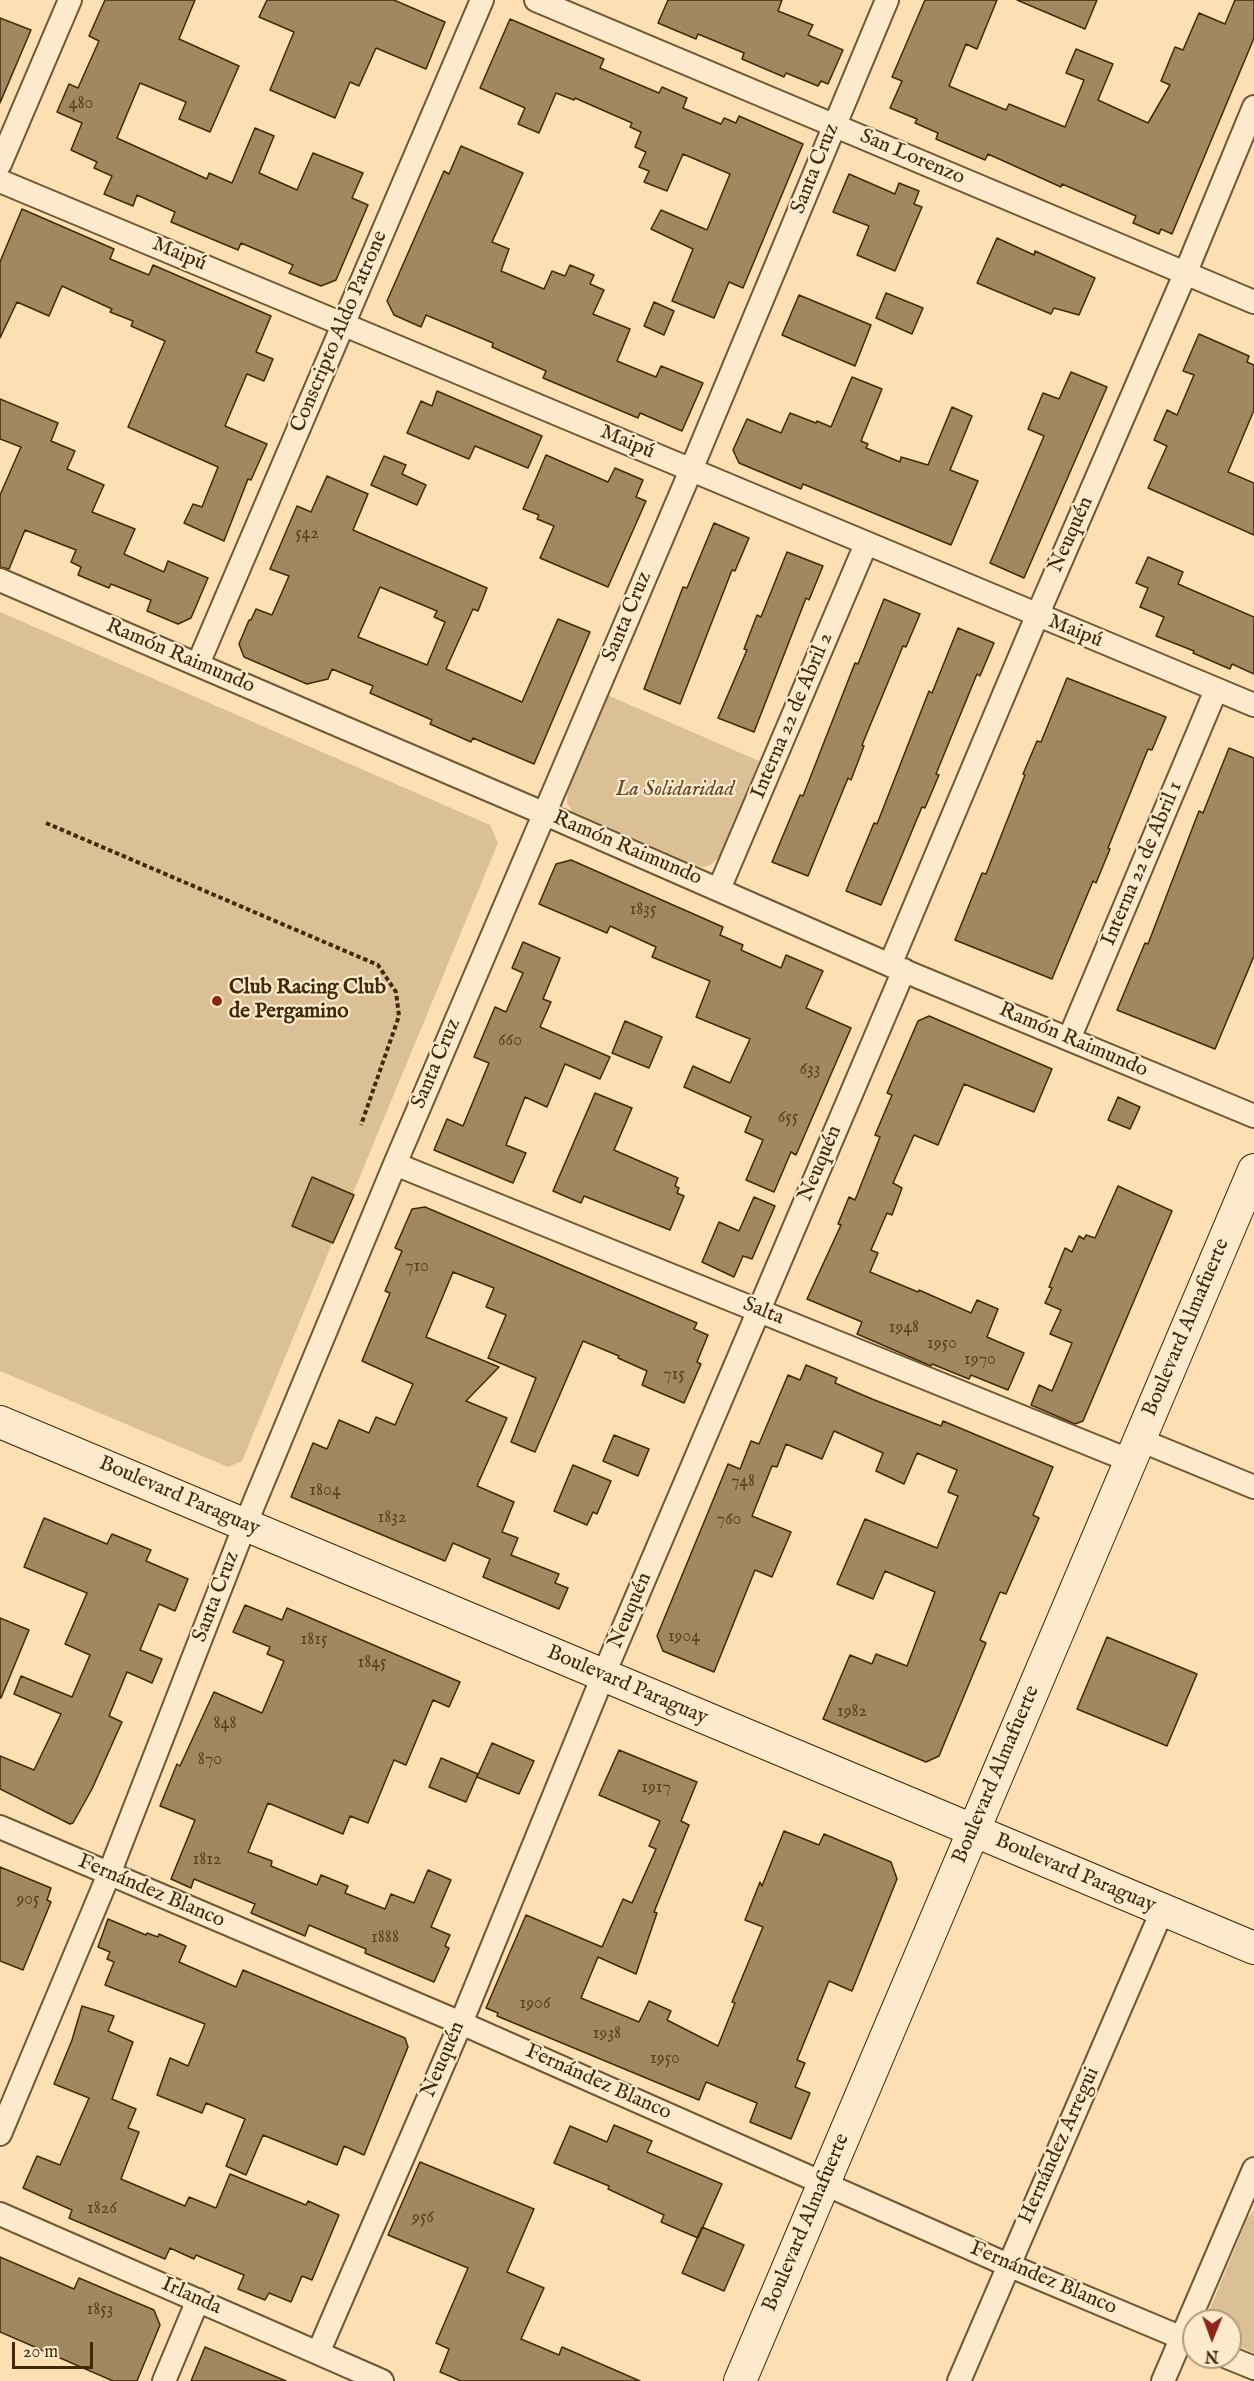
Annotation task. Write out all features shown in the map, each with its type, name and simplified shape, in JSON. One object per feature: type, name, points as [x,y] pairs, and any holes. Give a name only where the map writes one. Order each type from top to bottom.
[{"type":"main road","name":"Boulevard Almafuerte","points":[[740,2381],[1254,1170]]},
{"type":"main road","name":"Boulevard Paraguay","points":[[0,1422],[972,1832],[1254,1948]]},
{"type":"street","points":[[0,164],[70,0]]},
{"type":"street","name":"Conscripto Aldo Patrone","points":[[198,664],[482,0]]},
{"type":"street","name":"San Lorenzo","points":[[536,0],[1254,302]]},
{"type":"street","name":"Santa Cruz","points":[[0,2134],[109,1874],[245,1525],[394,1164],[692,470],[887,0]]},
{"type":"street","name":"Neuquén","points":[[318,2353],[461,2022],[603,1676],[759,1310],[1036,616],[1185,274],[1254,107]]},
{"type":"street","name":"Maipú","points":[[0,181],[343,323],[1036,616],[1254,705]]},
{"type":"street","name":"Interna 22 de Abril 2","points":[[720,889],[866,544]]},
{"type":"street","name":"Ramón Raimundo","points":[[0,580],[897,967],[1254,1116]]},
{"type":"street","name":"Interna 22 de Abril 1","points":[[1069,1039],[1216,690]]},
{"type":"street","name":"Salta","points":[[394,1164],[759,1310],[1136,1450],[1254,1487]]},
{"type":"street","name":"Fernández Blanco","points":[[0,1827],[461,2022],[1008,2265],[1182,2338]]},
{"type":"street","name":"Hernández Arregui","points":[[959,2381],[1162,1911]]},
{"type":"street","points":[[1200,2309],[1253,2174]]},
{"type":"street","name":"Irlanda","points":[[0,2214],[382,2381]]},
{"type":"street","points":[[164,2381],[198,2300]]},
{"type":"street","points":[[1163,2381],[1182,2350]]},
{"type":"path","points":[[46,823],[378,965],[396,992],[399,1016],[361,1125]]},
{"type":"green space","name":"Club Racing Club de Pergamino","points":[[0,612],[490,825],[498,843],[242,1461],[228,1467],[0,1371]]},
{"type":"green space","name":"La Solidaridad","points":[[607,695],[759,761],[720,856],[712,864],[704,867],[695,865],[572,811],[567,803],[568,787]]},
{"type":"green space","points":[[1254,2210],[1254,2353],[1242,2348],[1242,2309],[1210,2309],[1247,2219]]},
{"type":"building","points":[[105,0],[195,0],[179,39],[239,66],[210,132],[179,119],[186,102],[140,83],[117,138],[207,179],[209,173],[232,183],[255,128],[274,136],[259,173],[297,190],[313,153],[363,173],[352,198],[368,205],[336,280],[321,286],[289,273],[293,265],[241,243],[238,250],[171,222],[175,212],[137,195],[133,206],[104,194],[112,176],[94,168],[97,162],[71,150],[82,123],[57,112],[69,84],[78,88],[99,41],[89,36]]},
{"type":"building","points":[[267,0],[394,0],[445,22],[426,69],[376,48],[359,86],[350,82],[335,118],[270,90],[294,32],[259,17]]},
{"type":"building","points":[[668,0],[782,0],[778,11],[813,25],[808,35],[843,50],[828,84],[821,81],[818,86],[786,73],[784,77],[742,59],[744,53],[698,34],[696,39],[658,23]]},
{"type":"building","points":[[925,0],[997,0],[977,49],[966,44],[949,86],[1006,110],[1009,104],[1065,127],[1084,80],[1066,73],[1076,49],[1113,64],[1098,100],[1148,123],[1170,85],[1161,81],[1175,47],[1183,50],[1199,13],[1225,24],[1235,0],[1254,0],[1254,38],[1172,234],[1161,229],[1159,234],[1133,223],[1136,216],[1062,184],[1061,187],[988,154],[985,160],[936,139],[938,133],[915,123],[917,119],[890,108],[902,81],[892,77]]},
{"type":"building","points":[[1017,0],[1097,0],[1085,29]]},
{"type":"building","points":[[0,18],[31,30],[0,103]]},
{"type":"building","points":[[510,19],[604,59],[600,68],[659,93],[662,87],[687,98],[683,108],[721,124],[724,118],[736,123],[739,116],[803,144],[743,288],[729,282],[714,318],[672,301],[693,249],[651,229],[661,210],[707,230],[730,174],[683,154],[667,191],[644,182],[649,171],[639,167],[646,152],[635,147],[641,132],[630,127],[632,123],[575,98],[574,100],[556,93],[539,133],[518,124],[525,108],[480,88]]},
{"type":"building","points":[[461,146],[523,173],[492,242],[509,249],[501,271],[544,289],[552,271],[565,276],[570,265],[594,275],[590,284],[604,290],[593,314],[630,329],[617,361],[656,377],[661,366],[703,383],[682,431],[640,413],[638,418],[543,378],[546,371],[492,347],[493,343],[426,315],[421,327],[394,315],[387,301],[444,171],[449,174]]},
{"type":"building","points":[[849,174],[895,194],[899,183],[919,191],[914,204],[922,207],[895,271],[857,255],[869,226],[833,212]]},
{"type":"building","points":[[22,209],[114,249],[110,259],[149,275],[153,265],[271,316],[256,352],[273,359],[264,381],[247,374],[225,426],[267,444],[251,480],[248,479],[224,541],[184,523],[193,504],[202,507],[218,467],[128,427],[165,341],[131,326],[133,321],[110,312],[112,309],[62,286],[49,316],[17,302],[0,338],[0,262]]},
{"type":"building","points":[[997,238],[1034,255],[1035,251],[1095,278],[1079,315],[1054,308],[1051,314],[977,283]]},
{"type":"building","points":[[886,293],[923,308],[912,334],[876,318]]},
{"type":"building","points":[[799,295],[871,325],[855,366],[782,335]]},
{"type":"building","points":[[654,302],[674,311],[664,335],[644,326]]},
{"type":"building","points":[[1199,334],[1249,356],[1247,362],[1254,365],[1254,410],[1228,472],[1254,483],[1254,535],[1148,488],[1167,446],[1154,440],[1167,410],[1177,415],[1194,375],[1183,371]]},
{"type":"building","points":[[1071,372],[1107,387],[1024,578],[990,563],[1044,436],[1028,429],[1043,393],[1059,399]]},
{"type":"building","points":[[852,377],[882,389],[861,441],[868,444],[866,448],[900,462],[901,457],[928,465],[952,407],[972,416],[950,470],[978,481],[951,545],[803,484],[801,489],[739,463],[733,450],[747,419],[781,433],[790,413],[831,427]]},
{"type":"building","points":[[437,391],[542,436],[528,468],[475,446],[469,459],[407,433],[421,401],[432,406]]},
{"type":"building","points":[[0,399],[58,423],[51,441],[75,451],[67,469],[104,485],[92,512],[135,529],[124,554],[164,572],[168,561],[208,578],[191,618],[178,624],[147,611],[151,600],[111,584],[109,588],[78,575],[81,567],[71,562],[76,550],[25,530],[9,569],[0,567],[0,495],[21,447],[0,439]]},
{"type":"building","points":[[546,455],[608,482],[615,468],[643,480],[636,497],[646,501],[608,587],[540,558],[554,526],[537,519],[539,515],[523,509]]},
{"type":"building","points":[[384,456],[406,465],[402,474],[426,485],[417,505],[371,485]]},
{"type":"building","points":[[327,476],[368,494],[353,530],[487,588],[478,611],[473,609],[446,669],[522,702],[558,619],[590,632],[534,764],[473,738],[471,742],[430,724],[432,720],[370,693],[373,686],[332,669],[328,679],[307,684],[244,657],[239,644],[249,620],[256,609],[272,615],[289,576],[270,569],[297,506],[311,512]],"holes":[[[380,587],[437,611],[434,617],[445,622],[427,665],[358,637]]]},
{"type":"building","points":[[714,523],[749,538],[735,571],[732,570],[680,704],[644,689],[683,587],[687,588]]},
{"type":"building","points":[[787,552],[823,566],[809,600],[806,598],[754,732],[718,718],[747,650],[744,649],[757,615],[761,617]]},
{"type":"building","points":[[1148,557],[1183,572],[1178,584],[1254,617],[1254,674],[1232,664],[1230,669],[1156,636],[1164,617],[1140,607],[1148,588],[1136,583]]},
{"type":"building","points":[[884,599],[920,614],[906,647],[903,646],[862,745],[864,746],[851,780],[848,778],[808,876],[772,862],[800,795],[803,796],[855,663],[858,664]]},
{"type":"building","points":[[958,628],[994,643],[980,676],[977,674],[936,774],[939,775],[925,808],[922,807],[881,905],[846,891],[874,823],[877,824],[929,691],[932,693]]},
{"type":"building","points":[[1067,678],[1166,717],[1152,750],[1148,749],[1096,883],[1093,881],[1052,979],[955,940],[982,873],[986,874],[1037,741],[1041,742]]},
{"type":"building","points":[[1229,748],[1254,758],[1254,956],[1215,1049],[1117,1010],[1145,943],[1148,944],[1199,811],[1203,813]]},
{"type":"building","points":[[571,860],[723,927],[720,935],[743,945],[741,950],[781,968],[786,955],[823,971],[806,1008],[851,1028],[796,1155],[791,1152],[774,1192],[746,1180],[763,1140],[745,1132],[751,1117],[684,1087],[693,1066],[730,1083],[750,1039],[696,1017],[710,981],[652,957],[656,947],[610,926],[607,933],[539,904],[556,864]]},
{"type":"building","points":[[523,942],[560,958],[543,999],[551,1002],[540,1027],[610,1057],[600,1079],[565,1064],[547,1107],[525,1097],[506,1145],[526,1153],[513,1183],[434,1150],[447,1119],[463,1126],[489,1063],[474,1057],[495,1007],[506,1012],[523,973],[512,968]]},
{"type":"building","points":[[929,1016],[1052,1069],[1034,1112],[964,1084],[938,1145],[914,1135],[893,1183],[902,1188],[892,1215],[887,1213],[871,1250],[878,1253],[870,1272],[971,1313],[977,1300],[998,1309],[987,1337],[1024,1353],[1008,1390],[971,1375],[969,1379],[932,1364],[931,1366],[857,1334],[862,1322],[807,1299],[841,1225],[838,1224],[849,1197],[855,1200],[880,1137],[875,1135],[892,1095],[887,1093],[918,1021]]},
{"type":"building","points":[[625,1021],[662,1037],[649,1068],[612,1053]]},
{"type":"building","points":[[595,1093],[632,1108],[614,1150],[678,1178],[675,1186],[679,1188],[677,1193],[684,1196],[670,1230],[584,1196],[581,1203],[553,1191]]},
{"type":"building","points":[[1118,1097],[1140,1107],[1130,1129],[1108,1120]]},
{"type":"building","points":[[312,1177],[354,1195],[333,1243],[292,1226]]},
{"type":"building","points":[[1118,1186],[1172,1211],[1083,1421],[1075,1424],[1031,1405],[1039,1385],[1052,1391],[1072,1343],[1050,1334],[1061,1310],[1045,1303],[1065,1248],[1072,1252],[1079,1236],[1084,1239],[1086,1235],[1095,1238]]},
{"type":"building","points":[[754,1197],[775,1206],[752,1259],[743,1256],[734,1277],[702,1262],[719,1222],[739,1231]]},
{"type":"building","points":[[425,1207],[697,1323],[694,1329],[708,1335],[697,1362],[701,1364],[684,1403],[642,1385],[647,1371],[583,1341],[535,1452],[511,1442],[536,1378],[488,1358],[506,1315],[486,1307],[494,1288],[453,1272],[426,1337],[499,1367],[466,1401],[507,1418],[477,1486],[514,1502],[502,1532],[518,1538],[511,1555],[559,1574],[555,1583],[568,1588],[559,1609],[483,1577],[490,1559],[453,1543],[445,1561],[291,1497],[313,1443],[327,1449],[339,1420],[369,1433],[376,1417],[395,1425],[413,1384],[362,1361],[390,1293],[385,1291],[402,1251],[395,1248],[412,1209]]},
{"type":"building","points":[[806,1365],[837,1378],[835,1383],[872,1399],[941,1426],[943,1421],[1053,1467],[1033,1515],[1039,1518],[1006,1594],[1000,1592],[980,1640],[986,1643],[939,1756],[926,1762],[823,1719],[850,1655],[872,1664],[876,1654],[907,1666],[935,1592],[885,1571],[873,1599],[837,1584],[865,1519],[937,1548],[958,1496],[948,1492],[957,1470],[917,1453],[904,1484],[876,1471],[883,1453],[834,1431],[822,1459],[786,1444],[777,1467],[772,1466],[752,1516],[791,1532],[772,1577],[755,1570],[714,1672],[663,1651],[657,1636],[728,1464],[740,1469],[751,1441],[759,1444],[788,1375],[800,1380]]},
{"type":"building","points":[[614,1435],[649,1449],[638,1476],[603,1461]]},
{"type":"building","points":[[573,1465],[611,1481],[597,1514],[593,1512],[587,1525],[554,1511]]},
{"type":"building","points":[[44,1518],[107,1544],[112,1534],[151,1550],[146,1561],[188,1579],[175,1611],[159,1604],[140,1650],[162,1659],[152,1683],[127,1672],[109,1716],[122,1722],[92,1789],[73,1823],[70,1824],[0,1789],[0,1756],[34,1770],[61,1714],[14,1694],[21,1676],[72,1697],[90,1655],[65,1644],[87,1593],[24,1567]]},
{"type":"building","points":[[245,1605],[282,1620],[287,1608],[460,1682],[449,1707],[433,1700],[406,1765],[394,1760],[368,1823],[350,1816],[343,1834],[268,1803],[248,1852],[272,1861],[271,1866],[317,1885],[321,1875],[348,1886],[345,1893],[385,1909],[391,1894],[414,1903],[428,1870],[451,1880],[431,1927],[450,1935],[445,1946],[449,1948],[434,1982],[365,1953],[366,1949],[309,1925],[305,1936],[251,1913],[255,1904],[194,1879],[191,1888],[171,1879],[195,1820],[160,1806],[177,1764],[180,1766],[214,1692],[262,1713],[284,1661],[267,1654],[270,1647],[233,1632]]},
{"type":"building","points":[[0,1618],[29,1630],[1,1698],[0,1698]]},
{"type":"building","points":[[1107,1637],[1197,1674],[1167,1746],[1077,1709]]},
{"type":"building","points":[[492,1743],[534,1761],[519,1794],[477,1777]]},
{"type":"building","points":[[619,1750],[697,1782],[681,1821],[689,1825],[654,1912],[657,1913],[636,1974],[598,1957],[581,1998],[639,2022],[649,2001],[671,2011],[667,2020],[718,2046],[735,2003],[732,2002],[763,1927],[745,1920],[760,1882],[762,1886],[784,1831],[819,1845],[824,1834],[891,1862],[897,1879],[852,1991],[829,1981],[797,2060],[805,2063],[795,2087],[810,2093],[791,2139],[750,2122],[757,2103],[706,2082],[699,2100],[497,2016],[498,2013],[486,2008],[526,1915],[602,1947],[623,1899],[632,1903],[656,1849],[649,1846],[660,1821],[599,1795]]},
{"type":"building","points":[[441,1758],[478,1774],[466,1802],[429,1787]]},
{"type":"building","points":[[0,1867],[51,1888],[47,1900],[51,1902],[23,1970],[0,1961]]},
{"type":"building","points":[[108,1919],[146,1935],[147,1933],[158,1937],[159,1934],[186,1946],[179,1962],[236,1987],[243,1970],[405,2038],[408,2047],[364,2155],[344,2146],[337,2165],[263,2135],[246,2175],[226,2166],[245,2119],[206,2103],[202,2113],[157,2095],[170,2058],[188,2066],[205,2024],[105,1985],[114,1962],[107,1959],[110,1952],[98,1947]]},
{"type":"building","points":[[82,2006],[114,2016],[108,2031],[133,2042],[112,2099],[136,2109],[128,2128],[139,2132],[121,2179],[185,2206],[189,2197],[216,2208],[230,2174],[306,2205],[308,2201],[339,2215],[312,2280],[302,2276],[291,2302],[269,2293],[265,2300],[238,2289],[244,2275],[196,2255],[194,2259],[170,2248],[165,2259],[69,2218],[72,2210],[23,2188],[37,2156],[60,2165],[89,2098],[54,2084],[72,2040]]},
{"type":"building","points":[[614,2125],[652,2141],[647,2152],[722,2184],[698,2238],[661,2222],[664,2215],[608,2189],[609,2186],[554,2163],[570,2126],[607,2142]]},
{"type":"building","points":[[420,2162],[534,2209],[507,2272],[544,2288],[521,2339],[559,2355],[562,2347],[640,2381],[461,2381],[440,2372],[449,2349],[436,2343],[468,2268],[388,2235]]},
{"type":"building","points":[[702,2227],[744,2245],[724,2291],[682,2273]]},
{"type":"building","points":[[0,2257],[74,2289],[79,2278],[154,2310],[160,2325],[137,2381],[113,2381],[0,2332]]},
{"type":"building","points":[[205,2347],[286,2381],[191,2381]]},
{"type":"place","name":"Club Racing Club de Pergamino","points":[[217,1001]]}]
